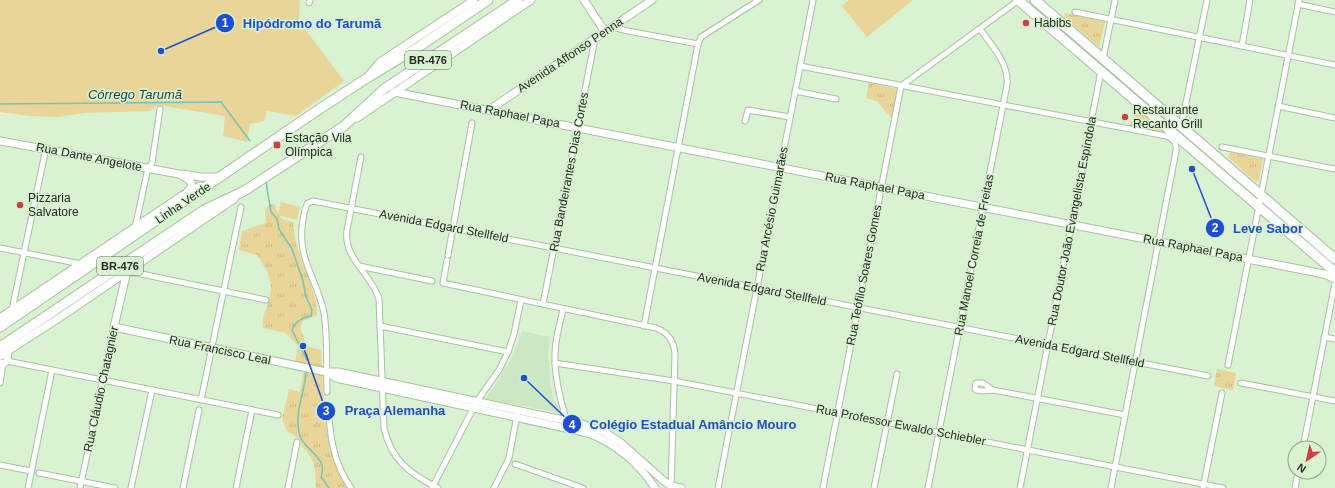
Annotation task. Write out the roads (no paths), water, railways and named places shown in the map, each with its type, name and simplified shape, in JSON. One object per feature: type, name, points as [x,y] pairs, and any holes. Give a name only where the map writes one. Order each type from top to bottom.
[{"type":"highway","name":"Linha Verde","points":[[1,324],[366,78],[420,46],[488,0]]},
{"type":"highway","name":"Linha Verde","points":[[4,349],[204,210],[244,191],[344,126],[384,89],[518,0]]},
{"type":"highway","points":[[1019,0],[1259,206],[1326,270],[1335,272]]},
{"type":"highway","points":[[1034,0],[1335,260]]},
{"type":"street","name":"Linha Verde","points":[[366,78],[380,62],[474,0]]},
{"type":"street","name":"Linha Verde","points":[[344,126],[531,0]]},
{"type":"street","points":[[584,0],[605,32]]},
{"type":"street","name":"Avenida Affonso Penna","points":[[488,110],[652,0]]},
{"type":"street","points":[[644,326],[698,44],[701,37],[759,0]]},
{"type":"street","name":"Rua Arcésio Guimarães","points":[[718,488],[813,0]]},
{"type":"street","points":[[901,86],[1019,0]]},
{"type":"street","points":[[1103,59],[1115,0]]},
{"type":"street","points":[[1181,127],[1207,0]]},
{"type":"street","points":[[1242,46],[1250,0]]},
{"type":"street","points":[[1228,365],[1298,2],[1335,12]]},
{"type":"street","points":[[1075,12],[1335,65]]},
{"type":"street","points":[[612,27],[698,44]]},
{"type":"street","name":"Rua Manoel Correia de Freitas","points":[[928,488],[1007,79],[1002,60],[980,29]]},
{"type":"street","name":"Rua Bandeirantes Dias Cortes","points":[[543,304],[594,39]]},
{"type":"street","points":[[800,66],[1091,123],[1166,136],[1174,140],[1176,151],[1111,488]]},
{"type":"street","name":"Rua Doutor João Evangelista Espíndola","points":[[1020,488],[1101,71]]},
{"type":"street","points":[[410,82],[407,84],[408,91],[414,95]]},
{"type":"street","name":"Rua Teófilo Soares Gomes","points":[[823,488],[901,86]]},
{"type":"street","points":[[795,91],[836,99]]},
{"type":"street","name":"Rua Raphael Papa","points":[[394,92],[1248,259],[1326,270],[1335,279]]},
{"type":"street","points":[[1278,106],[1335,118]]},
{"type":"street","points":[[135,228],[148,168],[152,163],[160,109]]},
{"type":"street","points":[[745,121],[748,110],[790,117]]},
{"type":"street","points":[[472,123],[443,283],[659,329],[670,339],[675,354],[671,487]]},
{"type":"street","name":"Rua Dante Angelote","points":[[0,141],[46,148],[179,174],[200,177],[216,177]]},
{"type":"street","points":[[1222,147],[1335,170]]},
{"type":"street","points":[[12,310],[46,148]]},
{"type":"street","points":[[361,157],[346,241],[350,252],[370,280],[377,294],[379,305],[384,428],[390,448],[399,461],[415,476],[434,487],[475,404],[499,370],[508,352],[514,334],[521,300]]},
{"type":"street","points":[[183,195],[230,170]]},
{"type":"street","points":[[1,324],[12,310],[190,190],[192,185],[190,180],[179,174]]},
{"type":"street","points":[[0,356],[4,349],[115,280],[217,212],[244,191]]},
{"type":"street","name":"Avenida Edgard Stellfeld","points":[[326,372],[323,311],[319,295],[306,264],[301,239],[305,208],[308,202],[316,201],[1208,376]]},
{"type":"street","points":[[201,400],[241,207]]},
{"type":"street","points":[[0,248],[81,264]]},
{"type":"street","points":[[135,266],[139,274]]},
{"type":"street","points":[[359,266],[432,281]]},
{"type":"street","points":[[127,271],[266,300]]},
{"type":"street","name":"Rua Cláudio Chatagnier","points":[[80,488],[127,271]]},
{"type":"street","points":[[115,280],[120,283],[122,290]]},
{"type":"street","points":[[1305,440],[1335,283]]},
{"type":"street","points":[[563,309],[556,342],[555,363],[557,382],[568,428]]},
{"type":"street","points":[[380,326],[508,352]]},
{"type":"street","name":"Rua Francisco Leal","points":[[114,327],[326,372],[336,378],[382,384],[518,413]]},
{"type":"street","points":[[1324,338],[1335,340]]},
{"type":"street","points":[[0,383],[4,362],[4,349]]},
{"type":"street","points":[[4,362],[52,370],[278,415]]},
{"type":"street","name":"Rua Professor Ewaldo Schiebler","points":[[555,363],[674,381],[1115,467],[1204,486],[1223,488]]},
{"type":"street","points":[[28,488],[52,370]]},
{"type":"street","points":[[326,372],[327,392]]},
{"type":"street","points":[[874,488],[897,374]]},
{"type":"street","points":[[1241,383],[1335,401]]},
{"type":"street","points":[[131,488],[152,390]]},
{"type":"street","points":[[992,390],[1125,415]]},
{"type":"street","points":[[1204,486],[1222,393]]},
{"type":"street","points":[[328,405],[330,433],[334,453],[341,472],[351,488]]},
{"type":"street","points":[[183,488],[199,410]]},
{"type":"street","points":[[236,488],[252,410]]},
{"type":"street","points":[[518,413],[566,420],[597,429],[616,439],[671,487],[681,488]]},
{"type":"street","points":[[518,413],[593,435],[617,448],[641,470],[655,488]]},
{"type":"street","points":[[494,488],[509,458],[518,413]]},
{"type":"street","points":[[288,488],[297,442]]},
{"type":"street","points":[[515,464],[583,488]]},
{"type":"street","points":[[0,465],[31,471]]},
{"type":"street","points":[[39,473],[115,488]]},
{"type":"waterway","name":"Córrego Tarumã","points":[[0,104],[221,102],[250,141]]},
{"type":"waterway","name":"Córrego Tarumã","points":[[266,182],[271,212],[277,219],[279,229],[292,249],[303,281],[306,297],[312,310],[311,316],[299,321],[292,330],[307,360]]},
{"type":"waterway","name":"Córrego Tarumã","points":[[306,372],[299,411],[298,428],[302,440],[320,461],[322,465],[321,477],[329,488]]},
{"type":"place","name":"Habibs","points":[[1026,23]]},
{"type":"place","name":"Hipódromo do Tarumã","points":[[161,51]]},
{"type":"place","name":"Restaurante Recanto Grill","points":[[1125,117]]},
{"type":"place","name":"Estação Vila Olímpica","points":[[277,145]]},
{"type":"place","name":"Leve Sabor","points":[[1192,169]]},
{"type":"place","name":"Pizzaria Salvatore","points":[[20,205]]},
{"type":"place","name":"Praça Alemanha","points":[[303,346]]},
{"type":"place","name":"Colégio Estadual Amâncio Mouro","points":[[524,378]]}]
